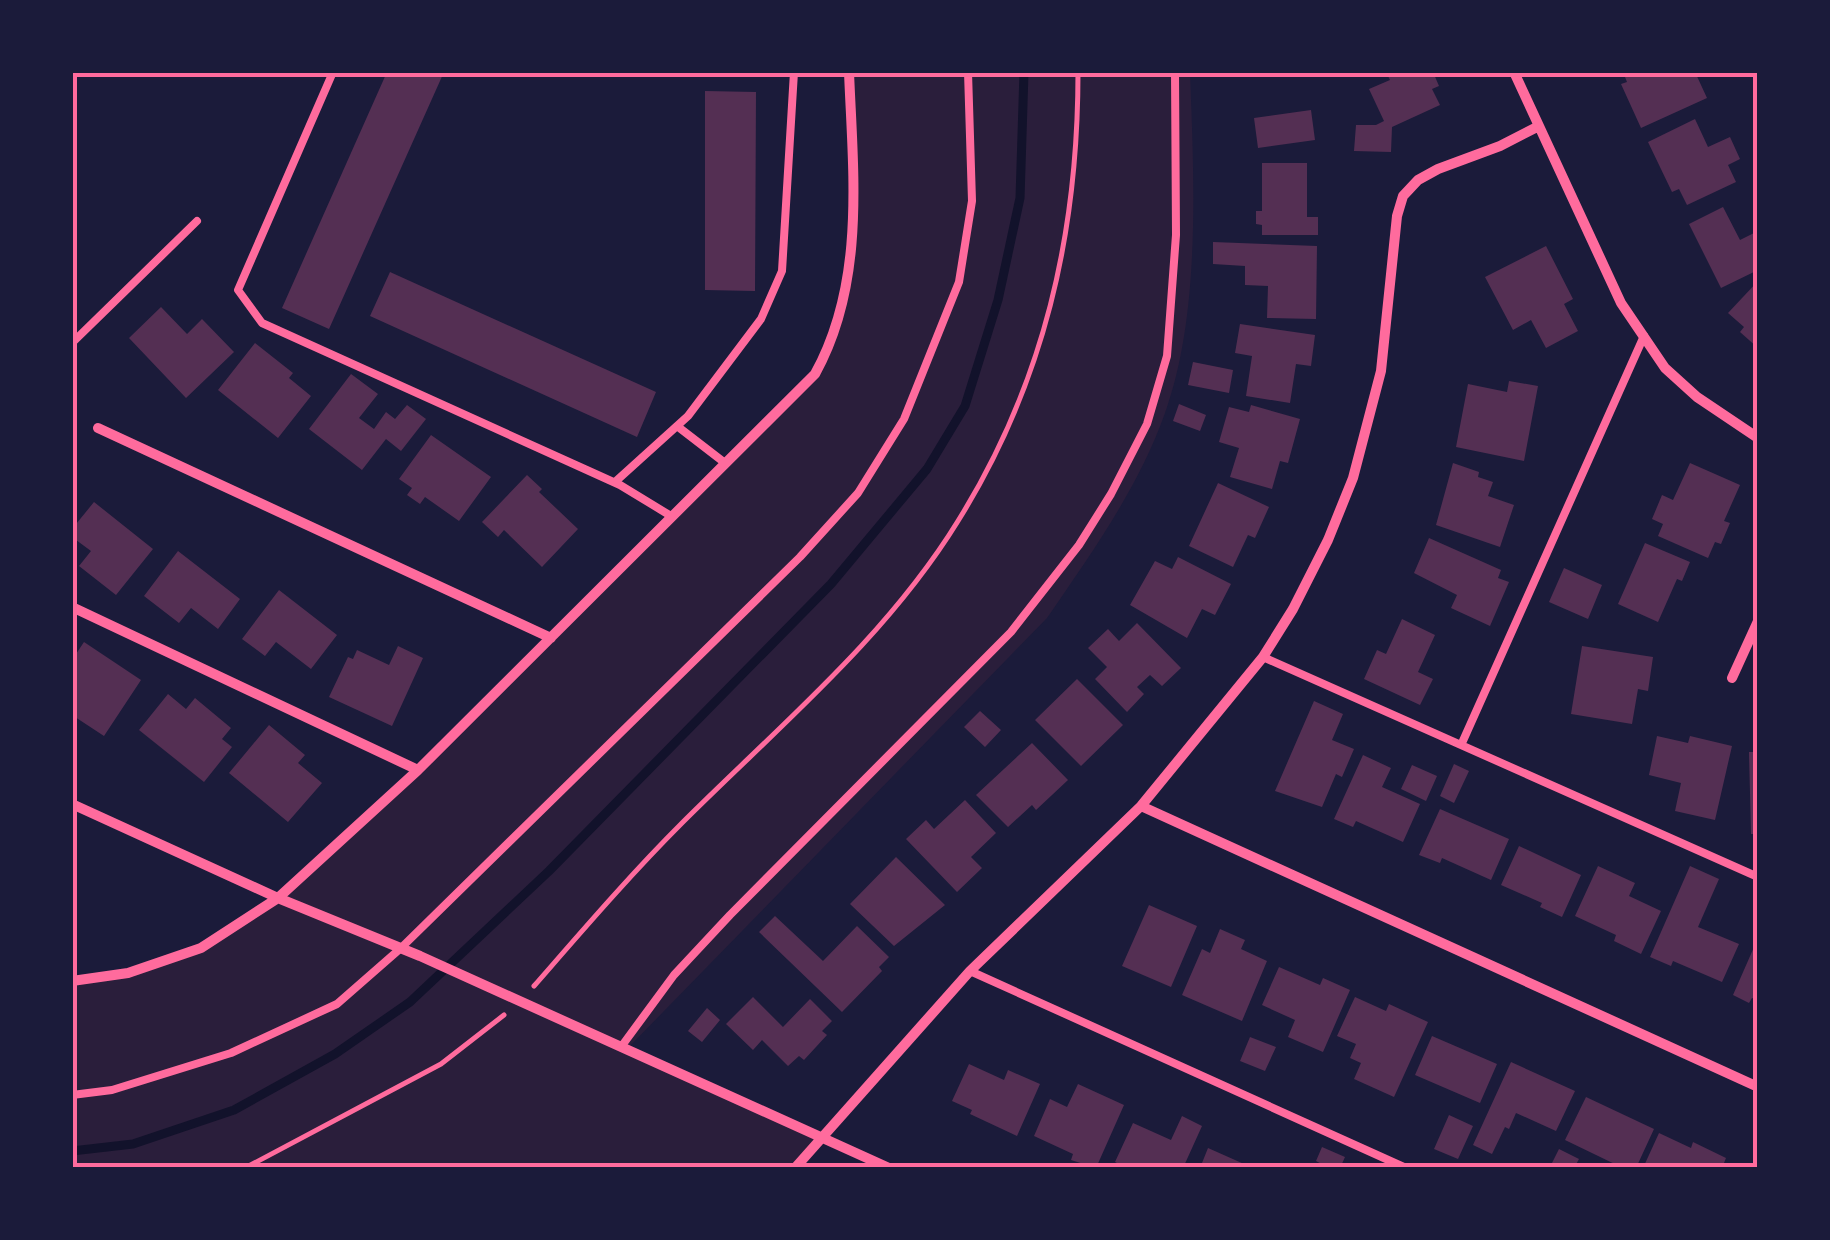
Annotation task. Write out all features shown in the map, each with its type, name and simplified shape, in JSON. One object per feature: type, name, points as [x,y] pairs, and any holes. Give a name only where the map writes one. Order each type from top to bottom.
[{"type":"street","points":[[72,980],[128,973],[201,948],[278,898],[418,770],[815,374],[832,344],[848,287],[853,216],[849,72]]},
{"type":"street","points":[[1514,72],[1621,303],[1665,368],[1697,398],[1758,438]]},
{"type":"street","points":[[795,1168],[970,971],[1141,806],[1263,657],[1328,540],[1353,478],[1380,371],[1397,216],[1403,196],[1418,180],[1438,169],[1500,146],[1539,126]]},
{"type":"street","points":[[98,428],[551,638]]},
{"type":"street","points":[[72,607],[418,770]]},
{"type":"street","points":[[1732,678],[1758,621]]},
{"type":"street","points":[[72,804],[278,898],[521,1000],[888,1168]]},
{"type":"street","points":[[1141,806],[1758,1087]]},
{"type":"lane","points":[[334,72],[238,290],[262,323],[615,482],[671,516]]},
{"type":"lane","points":[[615,482],[688,416],[761,319],[782,271],[794,72]]},
{"type":"lane","points":[[72,1096],[112,1090],[232,1053],[337,1004],[401,948],[800,557],[858,492],[904,418],[959,282],[972,202],[968,72]]},
{"type":"lane","points":[[621,1047],[674,975],[730,914],[1010,632],[1079,545],[1111,494],[1147,424],[1167,356],[1176,235],[1175,72]]},
{"type":"lane","points":[[72,343],[197,222]]},
{"type":"lane","points":[[1462,743],[1644,336]]},
{"type":"lane","points":[[677,426],[725,463]]},
{"type":"lane","points":[[1263,657],[1758,877]]},
{"type":"lane","points":[[970,971],[1406,1168]]},
{"type":"path","points":[[245,1168],[441,1064],[476,1040],[521,1000],[680,824],[852,656],[957,524],[990,464],[1041,346],[1071,202],[1078,72]]},
{"type":"shaded area","points":[[849,73],[1190,73],[1192,245],[1185,332],[1165,413],[1128,494],[1047,618],[627,1049],[823,1138],[795,1167],[73,1167],[72,981],[166,962],[278,898],[418,770],[794,395],[832,345],[853,216]]},
{"type":"building","points":[[387,72],[444,72],[329,329],[282,308]]},
{"type":"building","points":[[1386,72],[1433,72],[1439,86],[1432,89],[1440,105],[1392,127],[1391,152],[1354,151],[1356,125],[1384,121],[1369,89],[1390,80]]},
{"type":"building","points":[[1623,72],[1695,72],[1707,98],[1641,128],[1621,84],[1627,82]]},
{"type":"building","points":[[705,91],[756,92],[755,291],[705,290]]},
{"type":"building","points":[[1311,110],[1315,140],[1258,148],[1254,118]]},
{"type":"building","points":[[1695,119],[1708,147],[1730,137],[1740,159],[1728,165],[1736,182],[1687,205],[1679,189],[1672,192],[1648,142]]},
{"type":"building","points":[[1262,163],[1307,163],[1307,217],[1318,217],[1318,235],[1262,235],[1262,225],[1256,224],[1256,211],[1262,211]]},
{"type":"building","points":[[1723,207],[1740,240],[1758,231],[1758,270],[1721,288],[1689,224]]},
{"type":"building","points":[[1213,242],[1317,246],[1316,319],[1267,318],[1268,286],[1245,285],[1245,266],[1213,264]]},
{"type":"building","points":[[1546,246],[1573,299],[1564,304],[1578,331],[1546,348],[1531,320],[1513,330],[1485,277]]},
{"type":"building","points":[[390,272],[656,392],[637,437],[370,316]]},
{"type":"building","points":[[1758,281],[1758,348],[1740,332],[1744,327],[1728,313]]},
{"type":"building","points":[[161,307],[187,334],[202,319],[234,352],[186,398],[129,338]]},
{"type":"building","points":[[1240,324],[1315,335],[1311,366],[1296,364],[1290,403],[1246,396],[1252,356],[1235,353]]},
{"type":"building","points":[[255,343],[293,373],[289,378],[311,396],[278,438],[218,390]]},
{"type":"building","points":[[1193,362],[1233,370],[1229,393],[1188,385]]},
{"type":"building","points":[[351,374],[378,394],[359,418],[374,429],[386,412],[395,419],[407,405],[426,419],[401,451],[386,439],[362,470],[309,429]]},
{"type":"building","points":[[1509,381],[1538,386],[1524,461],[1456,447],[1468,384],[1507,392]]},
{"type":"building","points":[[1179,404],[1206,415],[1200,431],[1173,421]]},
{"type":"building","points":[[1251,405],[1300,419],[1288,463],[1280,461],[1272,489],[1230,477],[1239,448],[1219,442],[1229,407],[1249,412]]},
{"type":"building","points":[[431,435],[491,477],[459,521],[425,497],[420,504],[407,495],[412,488],[399,479]]},
{"type":"building","points":[[1453,463],[1479,472],[1478,477],[1493,482],[1488,496],[1514,505],[1500,547],[1436,525]]},
{"type":"building","points":[[1690,463],[1740,485],[1724,521],[1730,523],[1721,544],[1715,542],[1708,558],[1658,536],[1663,524],[1652,519],[1662,495],[1673,500]]},
{"type":"building","points":[[527,475],[578,529],[542,567],[504,530],[498,537],[482,522]]},
{"type":"building","points":[[1218,483],[1269,507],[1255,538],[1248,535],[1233,567],[1189,546]]},
{"type":"building","points":[[94,502],[153,549],[116,595],[79,566],[91,551],[72,537],[72,529]]},
{"type":"building","points":[[1429,538],[1501,570],[1498,578],[1509,582],[1490,626],[1451,608],[1457,595],[1414,573]]},
{"type":"building","points":[[1645,543],[1690,562],[1682,581],[1677,579],[1658,622],[1618,604]]},
{"type":"building","points":[[178,551],[240,599],[218,629],[191,608],[179,623],[144,596]]},
{"type":"building","points":[[1178,557],[1231,584],[1215,615],[1202,609],[1187,638],[1130,605],[1155,561],[1172,569]]},
{"type":"building","points":[[1564,568],[1602,585],[1588,619],[1549,602]]},
{"type":"building","points":[[279,590],[337,635],[311,669],[276,642],[265,656],[242,639]]},
{"type":"building","points":[[1402,619],[1435,635],[1418,672],[1433,679],[1420,705],[1364,679],[1377,650],[1386,654]]},
{"type":"building","points":[[1137,623],[1181,668],[1162,686],[1150,675],[1137,687],[1144,694],[1127,712],[1095,679],[1107,667],[1088,648],[1108,629],[1119,641]]},
{"type":"building","points":[[84,642],[141,680],[104,736],[72,715],[72,660]]},
{"type":"building","points":[[398,646],[423,658],[392,726],[329,697],[348,657],[353,659],[357,650],[389,665]]},
{"type":"building","points":[[1582,646],[1653,657],[1648,691],[1638,689],[1632,724],[1571,714]]},
{"type":"building","points":[[1077,679],[1123,725],[1081,766],[1035,720]]},
{"type":"building","points":[[168,694],[186,709],[195,698],[231,728],[222,739],[232,747],[204,782],[139,730]]},
{"type":"building","points":[[1314,701],[1343,714],[1332,740],[1354,749],[1342,777],[1336,774],[1322,807],[1275,791]]},
{"type":"building","points":[[980,711],[1001,730],[985,747],[964,727]]},
{"type":"building","points":[[269,725],[305,755],[298,763],[322,783],[288,822],[229,773]]},
{"type":"building","points":[[1657,736],[1688,743],[1690,736],[1732,746],[1715,820],[1675,811],[1681,783],[1649,775]]},
{"type":"building","points":[[1032,743],[1068,780],[1036,810],[1032,805],[1008,827],[976,795]]},
{"type":"building","points":[[1749,752],[1758,752],[1758,834],[1751,834]]},
{"type":"building","points":[[1363,755],[1391,768],[1382,787],[1420,804],[1403,842],[1356,821],[1353,827],[1334,819]]},
{"type":"building","points":[[1454,764],[1469,771],[1454,803],[1440,796]]},
{"type":"building","points":[[1412,765],[1437,776],[1426,801],[1401,789]]},
{"type":"building","points":[[965,800],[996,833],[971,857],[982,868],[957,892],[906,839],[926,820],[934,829]]},
{"type":"building","points":[[1440,809],[1509,839],[1491,880],[1442,858],[1440,863],[1419,855]]},
{"type":"building","points":[[1519,846],[1581,875],[1562,917],[1540,907],[1542,903],[1501,885]]},
{"type":"building","points":[[896,857],[945,905],[894,946],[850,904]]},
{"type":"building","points":[[1598,866],[1635,883],[1629,896],[1661,911],[1641,954],[1614,941],[1616,935],[1575,916]]},
{"type":"building","points":[[1690,866],[1719,879],[1698,927],[1739,944],[1722,982],[1673,961],[1671,966],[1650,957]]},
{"type":"building","points":[[1149,905],[1197,926],[1171,987],[1122,966]]},
{"type":"building","points":[[775,916],[823,961],[857,926],[889,957],[879,967],[882,971],[842,1012],[759,932]]},
{"type":"building","points":[[1220,929],[1245,940],[1241,949],[1267,961],[1242,1021],[1182,995],[1202,949],[1210,953]]},
{"type":"building","points":[[1758,938],[1758,1000],[1752,998],[1749,1003],[1733,995]]},
{"type":"building","points":[[1279,967],[1320,985],[1323,978],[1350,990],[1323,1052],[1288,1037],[1295,1020],[1262,1005]]},
{"type":"building","points":[[753,997],[783,1027],[810,999],[832,1021],[822,1031],[827,1035],[804,1060],[799,1056],[788,1066],[762,1040],[753,1050],[726,1024]]},
{"type":"building","points":[[1355,997],[1386,1011],[1389,1004],[1428,1022],[1394,1097],[1354,1079],[1361,1063],[1350,1058],[1356,1044],[1337,1036]]},
{"type":"building","points":[[707,1008],[720,1020],[702,1042],[688,1031]]},
{"type":"building","points":[[1432,1036],[1497,1064],[1480,1103],[1415,1075]]},
{"type":"building","points":[[1250,1037],[1276,1047],[1265,1071],[1240,1061]]},
{"type":"building","points":[[1511,1062],[1575,1091],[1556,1131],[1516,1113],[1492,1154],[1473,1145]]},
{"type":"building","points":[[969,1064],[1004,1080],[1008,1070],[1040,1084],[1017,1136],[952,1101]]},
{"type":"building","points":[[1078,1084],[1124,1105],[1096,1168],[1071,1160],[1073,1154],[1034,1136],[1050,1099],[1067,1107]]},
{"type":"building","points":[[1586,1097],[1654,1129],[1636,1168],[1623,1168],[1565,1140]]},
{"type":"building","points":[[1449,1115],[1473,1126],[1458,1159],[1434,1149]]},
{"type":"building","points":[[1182,1116],[1202,1126],[1183,1168],[1127,1168],[1115,1162],[1133,1123],[1171,1140]]},
{"type":"building","points":[[1659,1133],[1691,1148],[1693,1142],[1726,1158],[1722,1168],[1643,1168]]},
{"type":"building","points":[[1322,1147],[1345,1157],[1340,1168],[1329,1168],[1316,1161]]},
{"type":"building","points":[[1208,1148],[1253,1168],[1200,1168]]},
{"type":"building","points":[[1559,1149],[1579,1159],[1574,1168],[1551,1165]]},
{"type":"waterway","points":[[72,1151],[133,1144],[234,1110],[335,1054],[410,1002],[549,871],[831,584],[927,469],[965,406],[998,300],[1020,198],[1024,72]]}]
